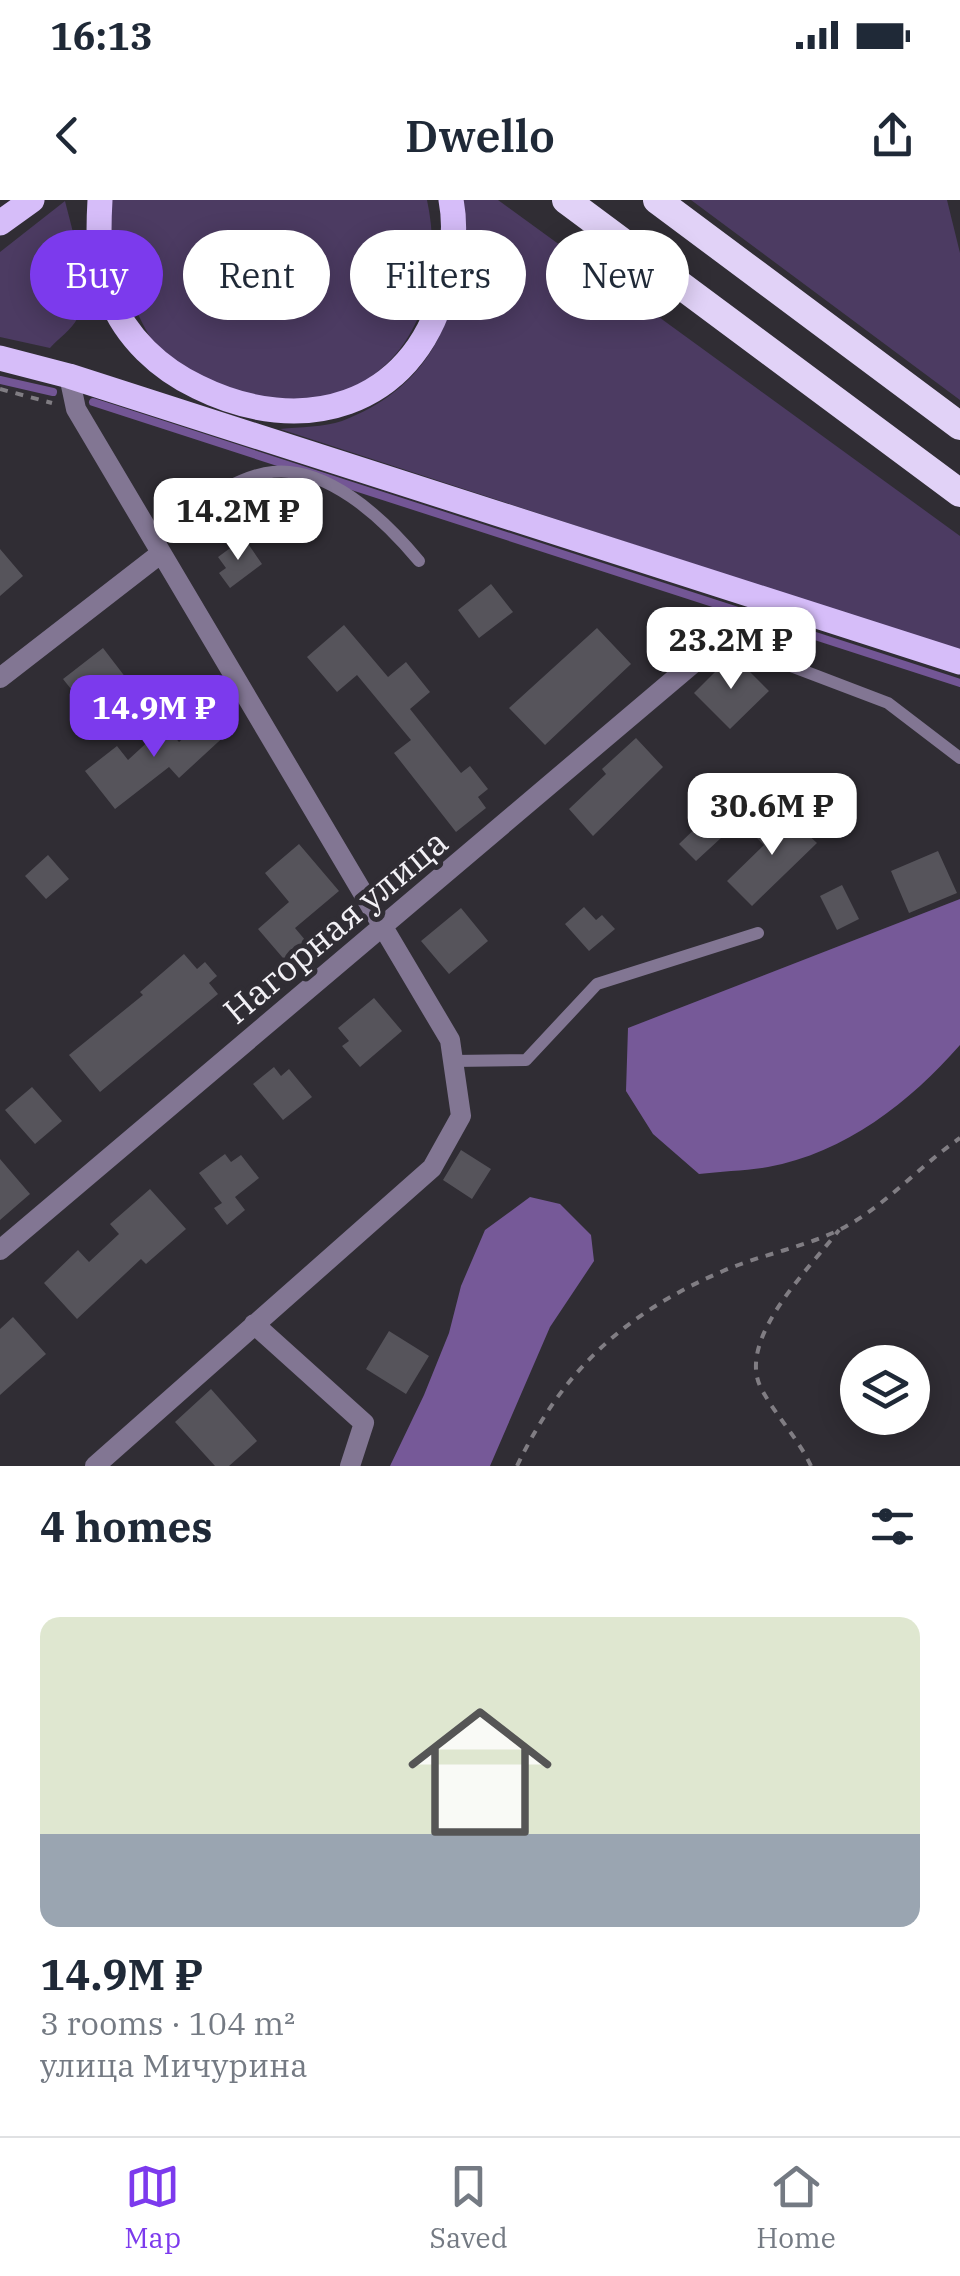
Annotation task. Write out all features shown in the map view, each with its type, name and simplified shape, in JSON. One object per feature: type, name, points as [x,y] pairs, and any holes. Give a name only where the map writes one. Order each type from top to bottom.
[{"type":"highway","points":[[566,200],[960,492]]},
{"type":"highway","points":[[657,200],[960,426]]},
{"type":"main road","points":[[0,223],[32,200]]},
{"type":"main road","points":[[100,200],[98,246],[111,299],[134,339],[171,374],[228,402],[276,412],[319,412],[376,390],[418,350],[440,307],[450,268],[456,222],[450,200]]},
{"type":"main road","points":[[0,358],[69,376],[960,662]]},
{"type":"street","points":[[69,376],[76,410],[450,1040],[460,1116],[432,1168],[96,1466]]},
{"type":"street","points":[[0,678],[160,554]]},
{"type":"street","name":"Нагорная улица","points":[[0,1250],[710,649]]},
{"type":"street","points":[[254,1324],[364,1423],[350,1466]]},
{"type":"lane","points":[[148,533],[263,474],[298,472],[361,505],[397,535],[418,562]]},
{"type":"lane","points":[[710,649],[749,650],[888,703],[960,758]]},
{"type":"lane","points":[[453,1061],[526,1060],[597,984],[758,933]]},
{"type":"path","points":[[0,389],[76,410]]},
{"type":"path","points":[[517,1466],[541,1416],[564,1385],[617,1332],[680,1292],[724,1270],[840,1230],[863,1217],[960,1138]]},
{"type":"path","points":[[811,1466],[800,1443],[762,1390],[753,1368],[762,1332],[840,1230]]},
{"type":"shaded area","points":[[111,200],[427,200],[430,230],[350,230],[350,320],[416,320],[390,361],[359,384],[322,398],[279,400],[231,390],[200,377],[154,342],[141,320],[163,320],[163,230],[109,230]]},
{"type":"shaded area","points":[[464,200],[498,200],[546,235],[546,320],[663,320],[960,536],[960,651],[280,429],[342,421],[376,405],[404,384],[425,360],[446,320],[526,320],[526,230],[463,230]]},
{"type":"shaded area","points":[[691,200],[947,200],[960,253],[960,400]]},
{"type":"shaded area","points":[[65,201],[72,230],[30,230],[30,320],[76,320],[50,348],[0,337],[0,252]]},
{"type":"shaded area","points":[[960,899],[960,1045],[898,1105],[823,1150],[759,1168],[699,1174],[653,1134],[626,1091],[628,1028]]},
{"type":"shaded area","points":[[530,1197],[560,1204],[591,1235],[594,1261],[550,1327],[490,1466],[390,1466],[449,1333],[461,1286],[485,1230]]},
{"type":"building","points":[[244,538],[262,564],[230,588],[219,573],[226,568],[218,557]]},
{"type":"building","points":[[0,549],[23,576],[0,596]]},
{"type":"building","points":[[491,584],[513,612],[479,638],[458,610]]},
{"type":"building","points":[[344,625],[388,677],[406,662],[430,692],[410,709],[461,773],[470,766],[488,789],[478,797],[486,808],[456,832],[394,753],[411,740],[357,675],[337,692],[307,657]]},
{"type":"building","points":[[597,628],[631,664],[545,745],[509,708]]},
{"type":"building","points":[[103,648],[126,678],[87,709],[63,679]]},
{"type":"building","points":[[728,659],[738,660],[769,691],[730,729],[694,693]]},
{"type":"building","points":[[212,712],[230,731],[179,778],[169,767],[115,809],[85,771],[117,746],[128,760],[165,726],[179,742]]},
{"type":"building","points":[[636,738],[663,767],[593,836],[569,809],[606,774],[602,769]]},
{"type":"building","points":[[782,811],[817,843],[752,906],[727,881],[764,845],[757,838]]},
{"type":"building","points":[[704,820],[721,838],[696,861],[679,844]]},
{"type":"building","points":[[299,844],[339,891],[295,928],[311,947],[289,965],[258,929],[289,902],[265,873]]},
{"type":"building","points":[[938,851],[957,893],[909,913],[891,871]]},
{"type":"building","points":[[48,855],[69,879],[46,899],[25,876]]},
{"type":"building","points":[[842,885],[859,919],[837,930],[820,896]]},
{"type":"building","points":[[584,907],[596,920],[602,915],[615,929],[589,951],[565,924]]},
{"type":"building","points":[[461,908],[488,941],[449,974],[421,941]]},
{"type":"building","points":[[184,954],[197,969],[205,962],[217,976],[209,983],[218,994],[100,1092],[69,1055],[143,995],[140,992]]},
{"type":"building","points":[[374,998],[402,1031],[360,1067],[342,1046],[349,1041],[338,1028]]},
{"type":"building","points":[[274,1067],[281,1076],[289,1069],[312,1097],[283,1120],[253,1084]]},
{"type":"building","points":[[32,1087],[62,1121],[35,1144],[5,1110]]},
{"type":"building","points":[[461,1150],[491,1169],[472,1199],[443,1180]]},
{"type":"building","points":[[225,1154],[231,1162],[241,1155],[259,1178],[235,1197],[245,1210],[227,1225],[214,1208],[222,1203],[199,1173]]},
{"type":"building","points":[[0,1159],[30,1194],[0,1220]]},
{"type":"building","points":[[150,1189],[186,1229],[146,1264],[141,1259],[77,1319],[44,1283],[78,1250],[89,1262],[119,1234],[110,1224]]},
{"type":"building","points":[[13,1317],[46,1354],[0,1395],[0,1329]]},
{"type":"building","points":[[389,1331],[429,1356],[406,1394],[366,1369]]},
{"type":"building","points":[[211,1389],[257,1441],[229,1466],[215,1466],[175,1422]]},
{"type":"waterway","points":[[0,380],[53,392]]},
{"type":"waterway","points":[[93,402],[960,683]]}]
